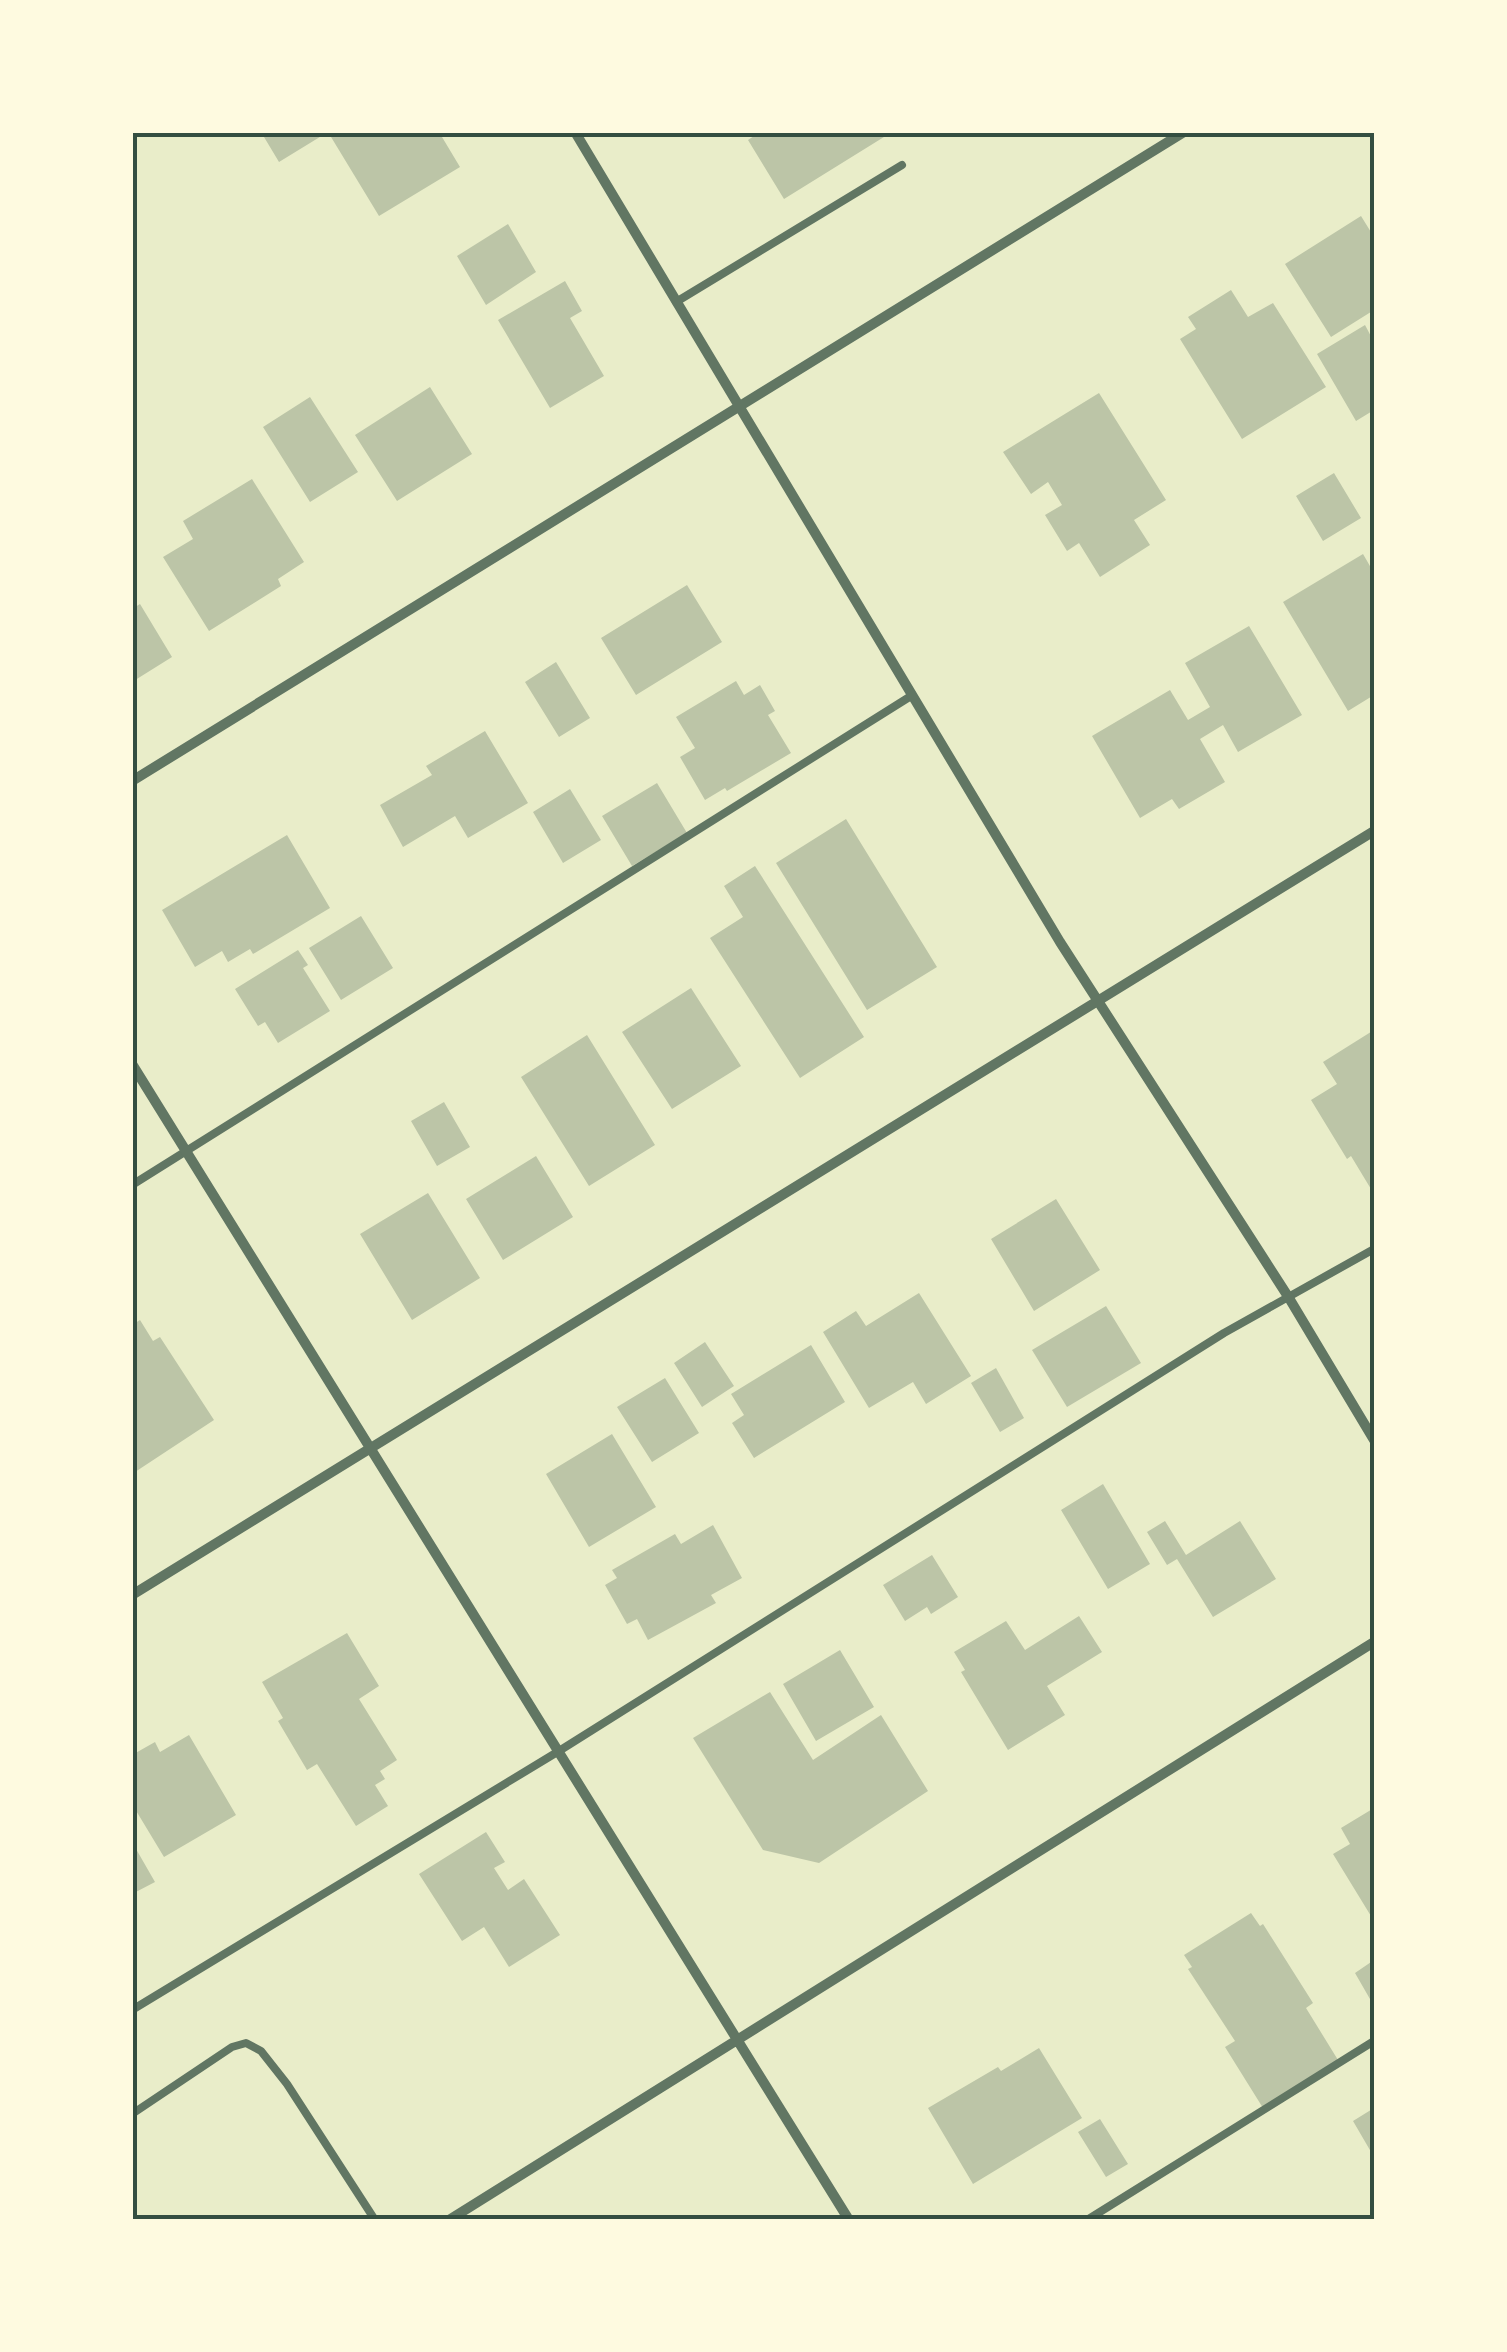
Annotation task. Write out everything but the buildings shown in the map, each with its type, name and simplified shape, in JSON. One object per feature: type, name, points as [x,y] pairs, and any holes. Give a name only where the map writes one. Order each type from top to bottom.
[{"type":"street","points":[[575,132],[1097,1001],[1289,1298],[1374,1440]]},
{"type":"street","points":[[132,781],[1184,132]]},
{"type":"street","points":[[132,1595],[1374,831]]},
{"type":"street","points":[[132,1064],[849,2220]]},
{"type":"street","points":[[449,2220],[1374,1642]]},
{"type":"lane","points":[[676,302],[902,165]]},
{"type":"lane","points":[[132,1185],[911,696]]},
{"type":"lane","points":[[132,2010],[559,1751],[1224,1333],[1374,1249]]},
{"type":"lane","points":[[1087,2220],[1374,2041]]},
{"type":"lane","points":[[132,2114],[232,2047],[246,2043],[261,2050],[286,2084],[375,2220]]}]
